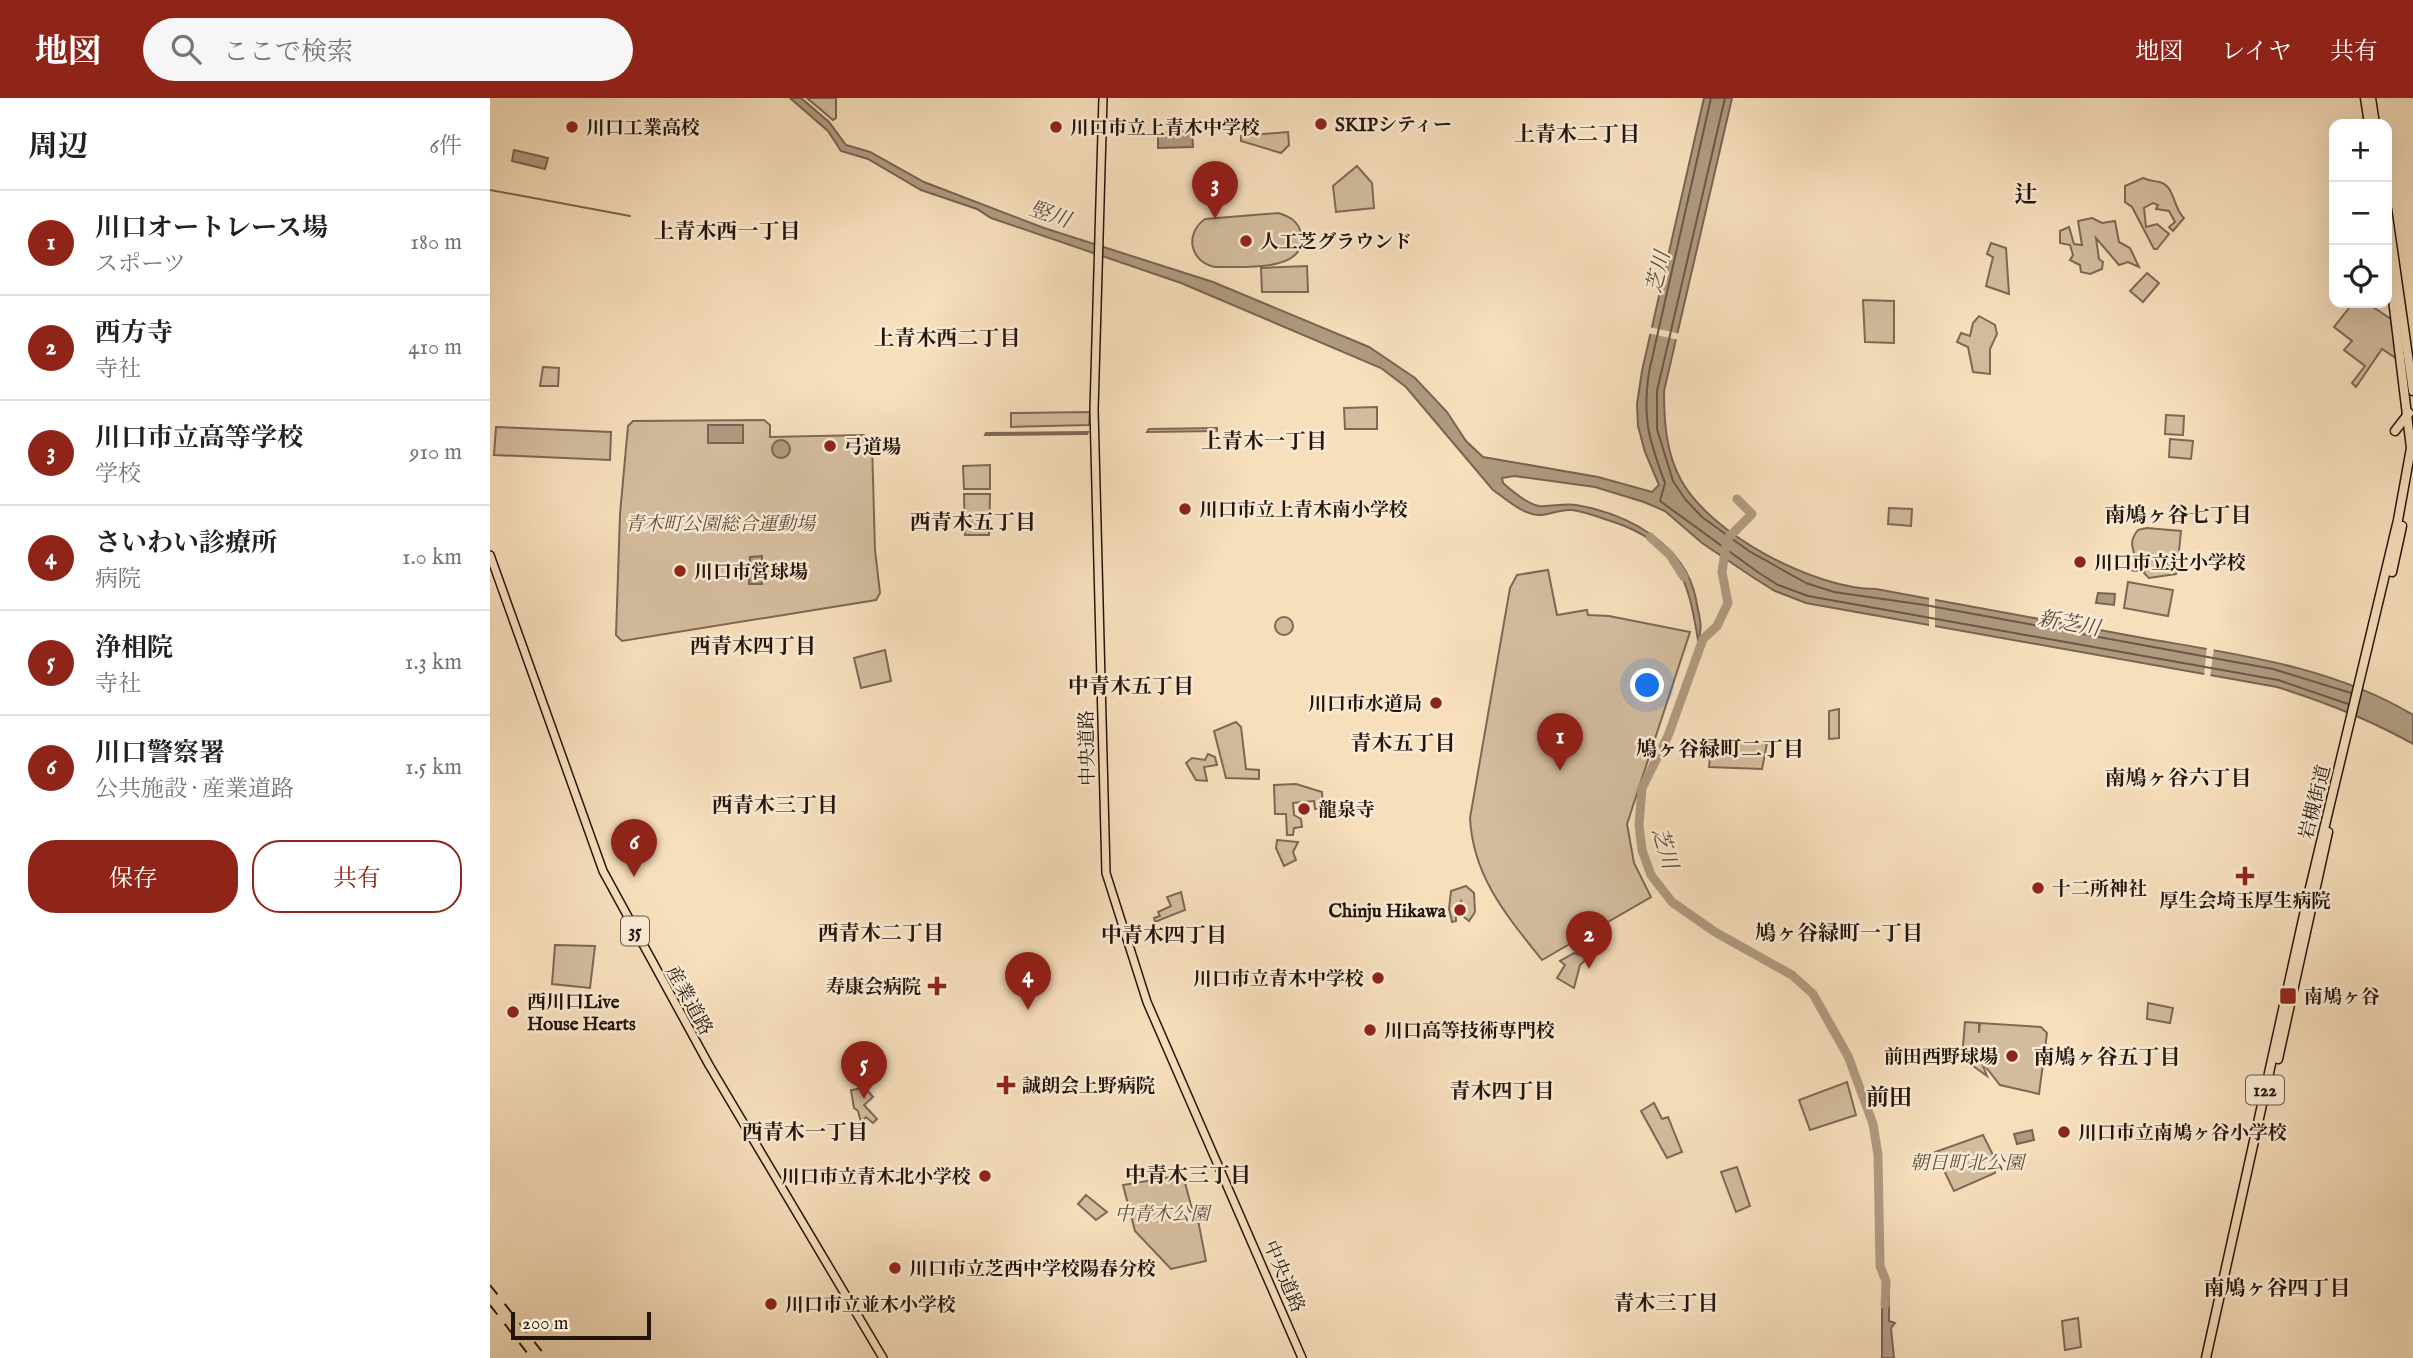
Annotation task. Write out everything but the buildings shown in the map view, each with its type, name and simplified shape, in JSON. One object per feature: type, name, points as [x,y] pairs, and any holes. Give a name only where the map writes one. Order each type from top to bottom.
[{"type":"highway","points":[[2365,98],[2368,119]]},
{"type":"highway","points":[[2371,98],[2374,119]]},
{"type":"highway","points":[[2392,244],[2413,391]]},
{"type":"highway","name":"岩槻街道","points":[[2209,1358],[2351,726],[2399,545],[2412,468],[2412,436],[2392,287]]},
{"type":"highway","points":[[2395,431],[2409,413]]},
{"type":"main road","name":"中央道路","points":[[1103,98],[1094,410],[1106,873],[1147,1002],[1302,1358]]},
{"type":"main road","name":"産業道路","points":[[490,555],[603,871],[728,1099],[883,1358]]},
{"type":"green space","points":[[807,98],[836,98],[836,118],[833,120]]},
{"type":"green space","points":[[1288,132],[1289,145],[1281,153],[1241,141],[1241,136]]},
{"type":"green space","points":[[1357,166],[1372,183],[1374,208],[1336,212],[1333,186]]},
{"type":"green space","points":[[2143,178],[2164,184],[2184,218],[2173,231],[2169,227],[2175,222],[2169,211],[2156,209],[2158,205],[2153,203],[2144,208],[2146,227],[2157,224],[2169,234],[2157,249],[2154,249],[2132,207],[2125,202],[2125,186]]},
{"type":"green space","name":"人工芝グラウンド","points":[[1278,213],[1293,220],[1301,234],[1300,247],[1294,256],[1283,262],[1255,267],[1215,267],[1200,260],[1195,254],[1192,239],[1194,232],[1205,219]]},
{"type":"green space","points":[[2092,218],[2102,223],[2115,221],[2119,242],[2130,248],[2139,267],[2128,262],[2119,265],[2096,238],[2099,259],[2103,262],[2102,269],[2090,274],[2081,272],[2080,265],[2070,260],[2073,255],[2070,245],[2060,243],[2060,231],[2069,227],[2074,244],[2082,245],[2078,221]]},
{"type":"green space","points":[[1991,243],[2006,248],[2009,294],[1986,286],[1993,257],[1987,254]]},
{"type":"green space","points":[[1307,266],[1308,292],[1262,292],[1261,268]]},
{"type":"green space","points":[[2147,273],[2159,283],[2143,302],[2130,291]]},
{"type":"green space","points":[[1863,300],[1894,301],[1894,343],[1865,342]]},
{"type":"green space","points":[[2349,308],[2374,308],[2391,319],[2397,359],[2382,349],[2356,387],[2352,383],[2365,366],[2344,350],[2352,341],[2334,327]]},
{"type":"green space","points":[[1979,316],[1995,325],[1997,334],[1990,349],[1990,374],[1973,372],[1968,347],[1957,342],[1961,333],[1970,336],[1973,323]]},
{"type":"green space","points":[[543,367],[559,368],[558,386],[540,386]]},
{"type":"green space","points":[[1377,407],[1377,429],[1345,429],[1344,408]]},
{"type":"green space","points":[[1090,412],[1089,425],[1011,427],[1011,413]]},
{"type":"green space","points":[[2166,415],[2184,416],[2183,435],[2165,434]]},
{"type":"green space","name":"青木町公園総合運動場","points":[[764,420],[770,425],[770,437],[864,435],[872,443],[875,550],[880,593],[876,600],[622,641],[616,635],[620,514],[628,426],[633,421]]},
{"type":"green space","points":[[496,427],[611,432],[610,460],[494,455]]},
{"type":"green space","points":[[1217,428],[1217,431],[1147,432],[1149,429]]},
{"type":"green space","points":[[1088,432],[1087,434],[985,435],[986,433]]},
{"type":"green space","points":[[2170,439],[2193,441],[2191,459],[2169,457]]},
{"type":"green space","points":[[990,465],[990,489],[964,489],[963,466]]},
{"type":"green space","points":[[964,494],[990,494],[989,535],[965,535]]},
{"type":"green space","points":[[1889,508],[1912,509],[1911,526],[1888,524]]},
{"type":"green space","points":[[2147,528],[2181,531],[2178,561],[2165,562],[2173,568],[2178,567],[2176,574],[2149,578],[2144,573],[2150,556],[2141,557],[2137,571],[2128,570],[2135,561],[2132,544],[2134,535],[2138,530]]},
{"type":"green space","points":[[1548,570],[1557,615],[1587,610],[1588,615],[1609,616],[1690,632],[1627,824],[1634,863],[1651,897],[1542,960],[1494,895],[1478,859],[1470,818],[1510,588],[1517,575]]},
{"type":"green space","points":[[2128,582],[2173,590],[2168,616],[2124,608]]},
{"type":"green space","points":[[1284,617],[1290,620],[1293,626],[1290,632],[1284,635],[1278,632],[1275,626],[1278,620]]},
{"type":"green space","points":[[885,650],[891,681],[861,688],[854,658]]},
{"type":"green space","points":[[1839,709],[1839,738],[1829,739],[1829,711]]},
{"type":"green space","points":[[1236,722],[1241,727],[1246,769],[1259,770],[1259,779],[1226,778],[1214,731]]},
{"type":"green space","points":[[1712,739],[1767,743],[1762,769],[1709,767]]},
{"type":"green space","points":[[1208,754],[1215,757],[1217,765],[1204,767],[1207,781],[1196,780],[1186,763],[1192,758],[1205,760]]},
{"type":"green space","points":[[1296,784],[1322,792],[1323,808],[1315,809],[1314,801],[1293,803],[1294,815],[1301,819],[1302,827],[1294,828],[1293,835],[1287,835],[1286,814],[1275,814],[1274,785]]},
{"type":"green space","points":[[1277,840],[1298,842],[1293,852],[1296,860],[1284,866],[1276,848]]},
{"type":"green space","points":[[1466,886],[1474,893],[1475,912],[1469,921],[1464,917],[1465,909],[1461,901],[1456,912],[1456,921],[1452,922],[1449,909],[1451,891]]},
{"type":"green space","points":[[1181,892],[1185,910],[1155,922],[1154,918],[1160,916],[1158,912],[1171,906],[1167,897]]},
{"type":"green space","points":[[555,945],[595,946],[590,988],[552,984]]},
{"type":"green space","points":[[1574,953],[1588,958],[1580,965],[1574,988],[1557,978],[1565,965],[1560,961]]},
{"type":"green space","points":[[2148,1003],[2173,1008],[2170,1023],[2147,1019]]},
{"type":"green space","name":"前田西野球場","points":[[1965,1022],[1979,1023],[1979,1033],[1980,1023],[2041,1027],[2047,1033],[2039,1094],[2000,1085],[1981,1061],[1987,1076],[1962,1058]]},
{"type":"green space","points":[[1847,1082],[1856,1115],[1810,1130],[1799,1100]]},
{"type":"green space","points":[[870,1087],[867,1090],[873,1097],[864,1105],[877,1119],[873,1123],[866,1117],[861,1122],[858,1111],[854,1108],[851,1090]]},
{"type":"green space","points":[[1654,1103],[1662,1119],[1668,1117],[1682,1152],[1667,1158],[1641,1111]]},
{"type":"green space","name":"朝日町北公園","points":[[1983,1135],[1993,1155],[1995,1173],[1954,1191],[1935,1152]]},
{"type":"green space","points":[[1737,1167],[1750,1206],[1736,1212],[1721,1172]]},
{"type":"green space","name":"中青木公園","points":[[1183,1175],[1194,1217],[1198,1220],[1206,1261],[1171,1269],[1135,1231],[1123,1185]]},
{"type":"green space","points":[[1086,1195],[1107,1212],[1096,1220],[1078,1204]]},
{"type":"green space","points":[[2078,1318],[2081,1347],[2065,1350],[2062,1321]]},
{"type":"water","points":[[790,98],[801,98],[829,122],[846,145],[870,152],[924,182],[1044,228],[1213,282],[1369,347],[1415,378],[1447,412],[1466,441],[1483,457],[1598,477],[1652,492],[1659,485],[1645,452],[1638,426],[1637,404],[1642,371],[1704,98],[1732,98],[1664,391],[1667,437],[1676,470],[1695,500],[1716,520],[1740,539],[1795,569],[1851,587],[1876,589],[2248,656],[2316,673],[2382,698],[2413,715],[2413,744],[2346,712],[2277,687],[1806,603],[1775,591],[1754,578],[1702,543],[1665,511],[1644,502],[1595,487],[1514,476],[1502,478],[1503,483],[1511,490],[1534,505],[1571,505],[1596,509],[1634,524],[1667,547],[1690,580],[1700,620],[1698,640],[1684,581],[1666,553],[1653,541],[1636,531],[1583,512],[1568,510],[1535,515],[1516,506],[1493,490],[1406,387],[1381,368],[1181,283],[991,218],[977,209],[921,190],[868,159],[841,151],[828,131]]},
{"type":"water","points":[[1192,131],[1193,147],[1158,148],[1158,133]]},
{"type":"water","points":[[514,150],[548,158],[545,169],[512,161]]},
{"type":"water","points":[[708,425],[743,425],[743,443],[708,443]]},
{"type":"water","points":[[781,440],[787,443],[790,449],[787,455],[781,458],[775,455],[772,449],[775,443]]},
{"type":"water","points":[[762,556],[762,584],[749,584],[750,557]]},
{"type":"water","points":[[2098,593],[2115,594],[2114,605],[2096,603]]},
{"type":"water","points":[[2032,1130],[2034,1140],[2017,1144],[2014,1134]]},
{"type":"water","points":[[1882,1294],[1889,1294],[1889,1321],[1895,1323],[1891,1328],[1894,1358],[1882,1358]]},
{"type":"pier","points":[[1649,327],[1681,334],[1679,340],[1647,333]]},
{"type":"pier","points":[[1929,595],[1935,596],[1935,630],[1929,629]]},
{"type":"pier","points":[[2207,646],[2214,647],[2210,678],[2204,677]]},
{"type":"waterway","points":[[490,190],[630,216]]},
{"type":"waterway","points":[[1727,539],[1752,514],[1737,499]]},
{"type":"waterway","points":[[1650,537],[1670,555],[1684,577]]},
{"type":"waterway","name":"芝川","points":[[1726,545],[1722,572],[1728,603],[1717,626],[1703,639],[1668,736],[1642,788],[1639,825],[1642,850],[1651,875],[1672,902],[1715,932],[1792,975],[1813,994],[1848,1056],[1873,1124],[1878,1155],[1880,1266],[1886,1281],[1885,1305]]},
{"type":"railway","points":[[490,1285],[547,1358]]},
{"type":"railway","points":[[490,1305],[531,1358]]},
{"type":"place","name":"SKIPシティー","points":[[1321,124]]},
{"type":"place","name":"川口工業高校","points":[[572,127]]},
{"type":"place","name":"川口市立上青木中学校","points":[[1056,127]]},
{"type":"place","name":"川口市立高等学校","points":[[1215,219]]},
{"type":"place","name":"人工芝グラウンド","points":[[1246,241]]},
{"type":"place","name":"弓道場","points":[[830,446]]},
{"type":"place","name":"川口市立上青木南小学校","points":[[1185,509]]},
{"type":"place","name":"川口市立辻小学校","points":[[2080,562]]},
{"type":"place","name":"川口市営球場","points":[[680,571]]},
{"type":"place","name":"川口市水道局","points":[[1436,703]]},
{"type":"place","name":"川口オートレース場","points":[[1560,771]]},
{"type":"place","name":"龍泉寺","points":[[1304,809]]},
{"type":"place","name":"厚生会埼玉厚生病院","points":[[2245,876]]},
{"type":"place","name":"川口警察署","points":[[634,877]]},
{"type":"place","name":"十二所神社","points":[[2038,888]]},
{"type":"place","name":"Chinju Hikawa","points":[[1460,910]]},
{"type":"place","name":"西方寺","points":[[1589,969]]},
{"type":"place","name":"川口市立青木中学校","points":[[1378,978]]},
{"type":"place","name":"寿康会病院","points":[[937,986]]},
{"type":"place","name":"南鳩ヶ谷","points":[[2288,996]]},
{"type":"place","name":"さいわい診療所","points":[[1028,1010]]},
{"type":"place","name":"西川口Live House Hearts","points":[[513,1012]]},
{"type":"place","name":"川口高等技術専門校","points":[[1370,1030]]},
{"type":"place","name":"前田西野球場","points":[[2012,1056]]},
{"type":"place","name":"誠朗会上野病院","points":[[1006,1085]]},
{"type":"place","name":"浄相院","points":[[864,1099]]},
{"type":"place","name":"川口市立南鳩ヶ谷小学校","points":[[2064,1132]]},
{"type":"place","name":"川口市立青木北小学校","points":[[985,1176]]},
{"type":"place","name":"川口市立芝西中学校陽春分校","points":[[895,1268]]},
{"type":"place","name":"川口市立並木小学校","points":[[771,1304]]},
{"type":"district","name":"上青木二丁目","points":[[1577,134]]},
{"type":"district","name":"辻","points":[[2026,194]]},
{"type":"district","name":"上青木西一丁目","points":[[727,231]]},
{"type":"district","name":"上青木西二丁目","points":[[947,338]]},
{"type":"district","name":"上青木一丁目","points":[[1264,441]]},
{"type":"district","name":"南鳩ヶ谷七丁目","points":[[2178,515]]},
{"type":"district","name":"西青木五丁目","points":[[973,522]]},
{"type":"district","name":"西青木四丁目","points":[[753,646]]},
{"type":"district","name":"中青木五丁目","points":[[1131,686]]},
{"type":"district","name":"青木五丁目","points":[[1403,743]]},
{"type":"district","name":"鳩ヶ谷緑町二丁目","points":[[1720,749]]},
{"type":"district","name":"南鳩ヶ谷六丁目","points":[[2178,778]]},
{"type":"district","name":"西青木三丁目","points":[[775,805]]},
{"type":"district","name":"西青木二丁目","points":[[881,933]]},
{"type":"district","name":"鳩ヶ谷緑町一丁目","points":[[1839,933]]},
{"type":"district","name":"中青木四丁目","points":[[1164,935]]},
{"type":"district","name":"南鳩ヶ谷五丁目","points":[[2107,1057]]},
{"type":"district","name":"青木四丁目","points":[[1502,1091]]},
{"type":"district","name":"前田","points":[[1889,1097]]},
{"type":"district","name":"西青木一丁目","points":[[805,1132]]},
{"type":"district","name":"中青木三丁目","points":[[1188,1175]]},
{"type":"district","name":"南鳩ヶ谷四丁目","points":[[2277,1288]]},
{"type":"district","name":"青木三丁目","points":[[1666,1303]]},
{"type":"water label","name":"竪川","points":[[1050,214]]},
{"type":"water label","name":"新芝川","points":[[2069,623]]}]
